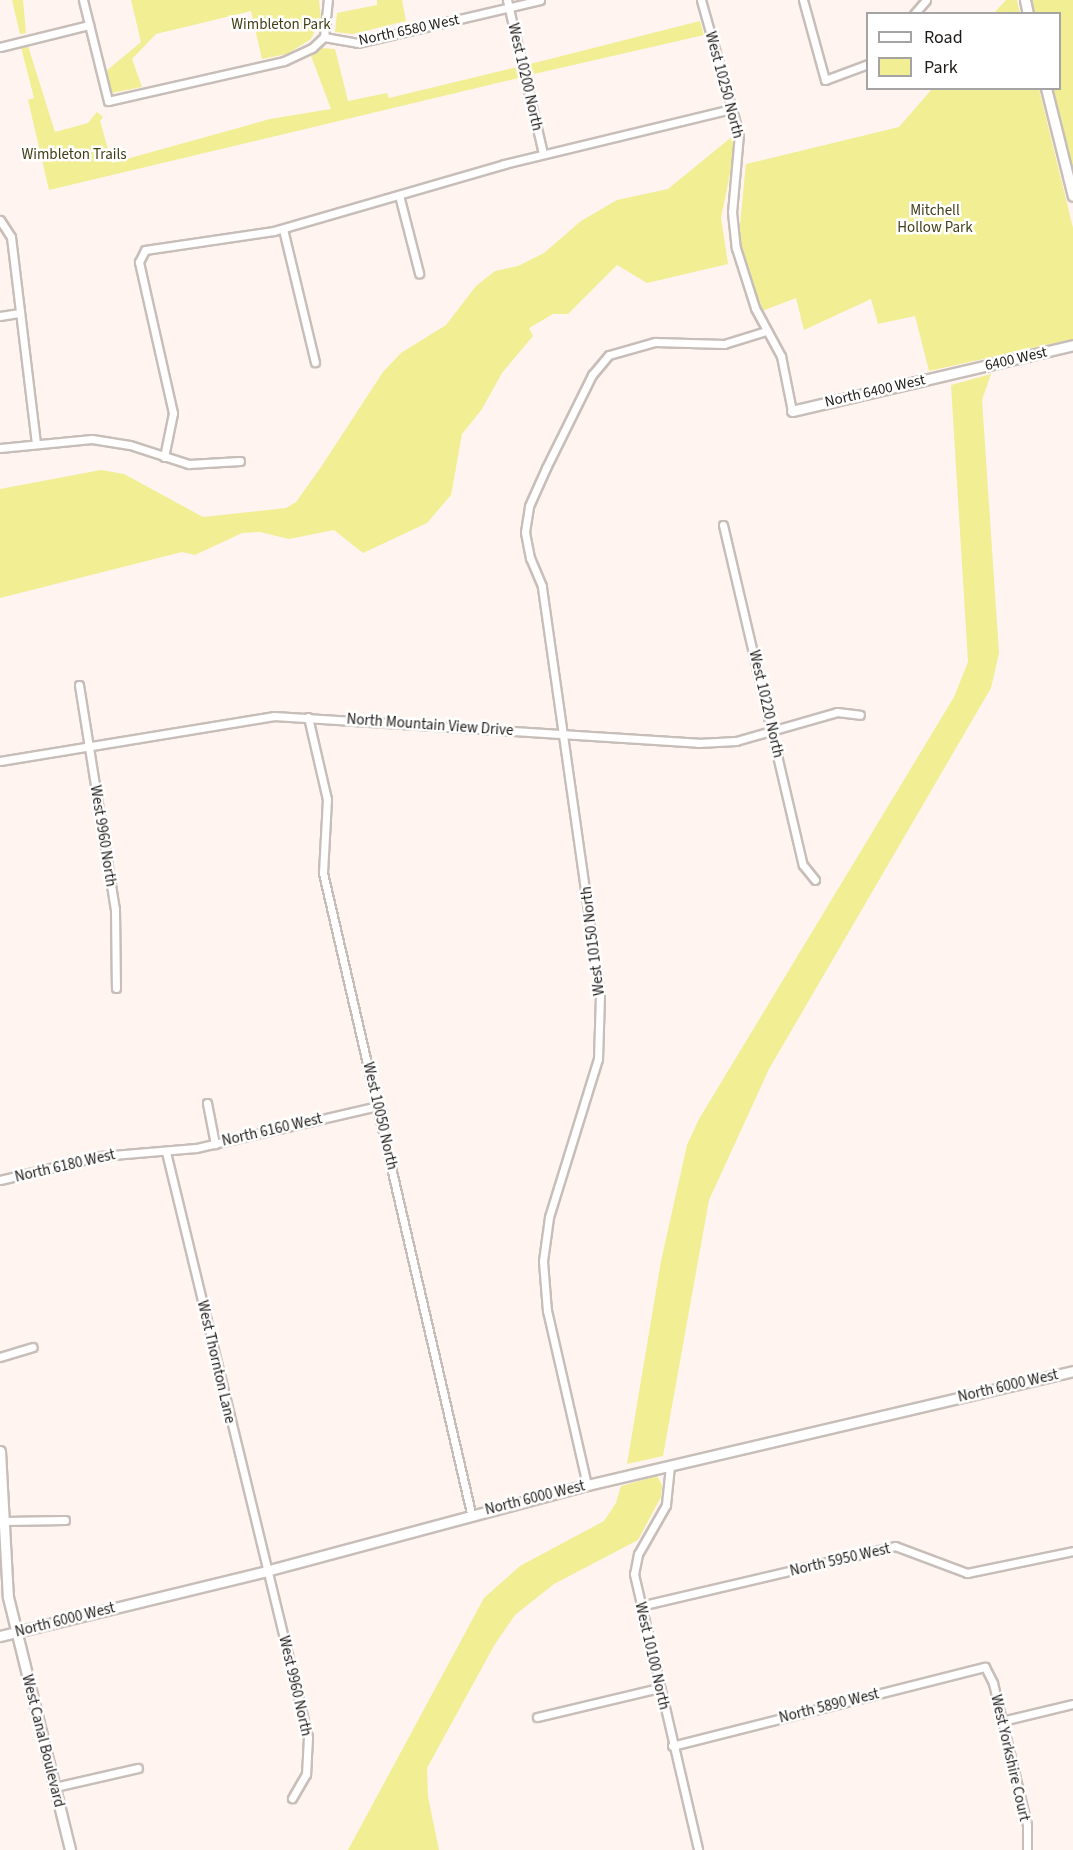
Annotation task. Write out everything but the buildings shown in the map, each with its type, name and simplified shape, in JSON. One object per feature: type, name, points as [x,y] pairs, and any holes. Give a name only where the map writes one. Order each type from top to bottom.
[{"type":"street","points":[[83,0],[108,101],[284,61],[312,48],[324,37],[328,0]]},
{"type":"street","name":"North 6580 West","points":[[324,37],[357,43],[508,4],[540,0]]},
{"type":"street","name":"West 10250 North","points":[[701,0],[740,144],[732,212],[734,237],[745,280],[766,331],[781,356],[792,411]]},
{"type":"street","points":[[804,0],[825,80],[866,64]]},
{"type":"street","points":[[916,12],[926,0]]},
{"type":"street","name":"West 10200 North","points":[[508,4],[543,154]]},
{"type":"street","points":[[0,47],[89,25]]},
{"type":"street","points":[[1046,90],[1073,196]]},
{"type":"street","points":[[165,457],[172,429],[172,405],[140,255],[151,247],[284,229],[543,154],[732,109]]},
{"type":"street","points":[[399,195],[418,273]]},
{"type":"street","points":[[0,220],[11,233],[36,443]]},
{"type":"street","points":[[284,229],[315,362]]},
{"type":"street","points":[[0,316],[20,313]]},
{"type":"street","name":"West 10150 North","points":[[587,1485],[547,1311],[543,1261],[549,1217],[598,1059],[600,995],[566,734],[543,586],[530,558],[525,532],[529,506],[592,375],[609,356],[655,342],[724,344],[766,331]]},
{"type":"street","name":"6400 West","points":[[958,372],[1073,345]]},
{"type":"street","name":"North 6400 West","points":[[792,411],[958,372]]},
{"type":"street","points":[[0,448],[92,439],[199,465],[240,461]]},
{"type":"street","name":"West 10220 North","points":[[723,525],[802,865],[815,880]]},
{"type":"street","name":"West 9960 North","points":[[79,685],[115,909],[116,988]]},
{"type":"street","name":"North Mountain View Drive","points":[[0,760],[89,749],[274,716],[698,743],[736,741],[837,712],[860,715]]},
{"type":"street","name":"West 10050 North","points":[[308,717],[327,799],[323,873],[471,1513]]},
{"type":"street","points":[[207,1103],[215,1144]]},
{"type":"street","name":"North 6160 West","points":[[166,1152],[215,1144],[378,1106]]},
{"type":"street","name":"North 6180 West","points":[[0,1180],[100,1156],[166,1152]]},
{"type":"street","name":"West Thornton Lane","points":[[166,1152],[266,1571]]},
{"type":"street","points":[[0,1357],[32,1347]]},
{"type":"street","name":"North 6000 West","points":[[0,1636],[266,1571],[471,1513],[1073,1371]]},
{"type":"street","name":"West Canal Boulevard","points":[[0,1451],[4,1521],[3,1566],[16,1632],[70,1850]]},
{"type":"street","name":"West 10100 North","points":[[670,1466],[666,1505],[638,1554],[634,1574],[672,1746],[698,1850]]},
{"type":"street","points":[[4,1521],[65,1520]]},
{"type":"street","name":"North 5950 West","points":[[640,1606],[895,1546],[967,1573],[1073,1551]]},
{"type":"street","name":"West 9960 North","points":[[266,1571],[308,1737],[306,1774],[292,1798]]},
{"type":"street","name":"West Yorkshire Court","points":[[985,1667],[1002,1721],[1027,1825],[1028,1850]]},
{"type":"street","name":"North 5890 West","points":[[672,1746],[985,1667]]},
{"type":"street","points":[[537,1717],[659,1688]]},
{"type":"street","points":[[1002,1721],[1073,1704]]},
{"type":"street","points":[[55,1787],[138,1768]]},
{"type":"green space","points":[[12,0],[23,0],[26,33],[20,34]]},
{"type":"green space","name":"Wimbleton Park","points":[[131,0],[319,0],[321,18],[311,39],[287,54],[262,59],[251,11],[156,34],[132,59],[142,87],[111,93],[105,72],[141,42]]},
{"type":"green space","points":[[377,0],[402,0],[406,21],[353,34],[335,32],[337,13],[377,5]]},
{"type":"green space","points":[[1006,0],[1017,0],[1020,12],[995,12]]},
{"type":"green space","points":[[1031,0],[1073,0],[1073,173],[1053,90],[1061,90],[1061,12],[1034,12]]},
{"type":"green space","points":[[700,21],[704,35],[534,74],[530,64]]},
{"type":"green space","name":"Wimbleton Trails","points":[[28,46],[55,132],[88,123],[97,112],[103,117],[100,121],[112,163],[270,119],[331,109],[311,56],[321,48],[335,49],[348,101],[387,93],[389,98],[521,66],[523,77],[49,190],[28,100],[34,98],[21,47]]},
{"type":"green space","name":"Mitchell Hollow Park","points":[[931,90],[1039,90],[1073,228],[1073,339],[929,371],[915,316],[878,324],[871,299],[804,330],[796,298],[762,311],[748,277],[739,234],[746,164],[899,127]]},
{"type":"green space","points":[[734,135],[735,149],[721,218],[728,264],[647,283],[617,265],[568,314],[553,314],[529,328],[533,336],[502,373],[482,409],[462,434],[451,495],[427,523],[363,553],[334,530],[289,539],[260,532],[242,533],[195,555],[182,552],[0,598],[0,489],[101,470],[124,474],[203,517],[286,508],[296,502],[321,467],[383,372],[401,353],[446,325],[476,286],[495,271],[518,266],[544,253],[581,221],[617,200],[668,189]]},
{"type":"green space","points":[[991,374],[982,400],[999,653],[991,688],[769,1069],[709,1200],[663,1456],[627,1464],[661,1261],[687,1145],[699,1119],[954,697],[968,662],[951,385]]},
{"type":"green space","points":[[657,1476],[662,1485],[661,1497],[638,1540],[554,1584],[515,1615],[495,1644],[427,1768],[428,1797],[439,1850],[348,1850],[484,1598],[520,1566],[604,1521],[616,1503],[621,1486]]}]
